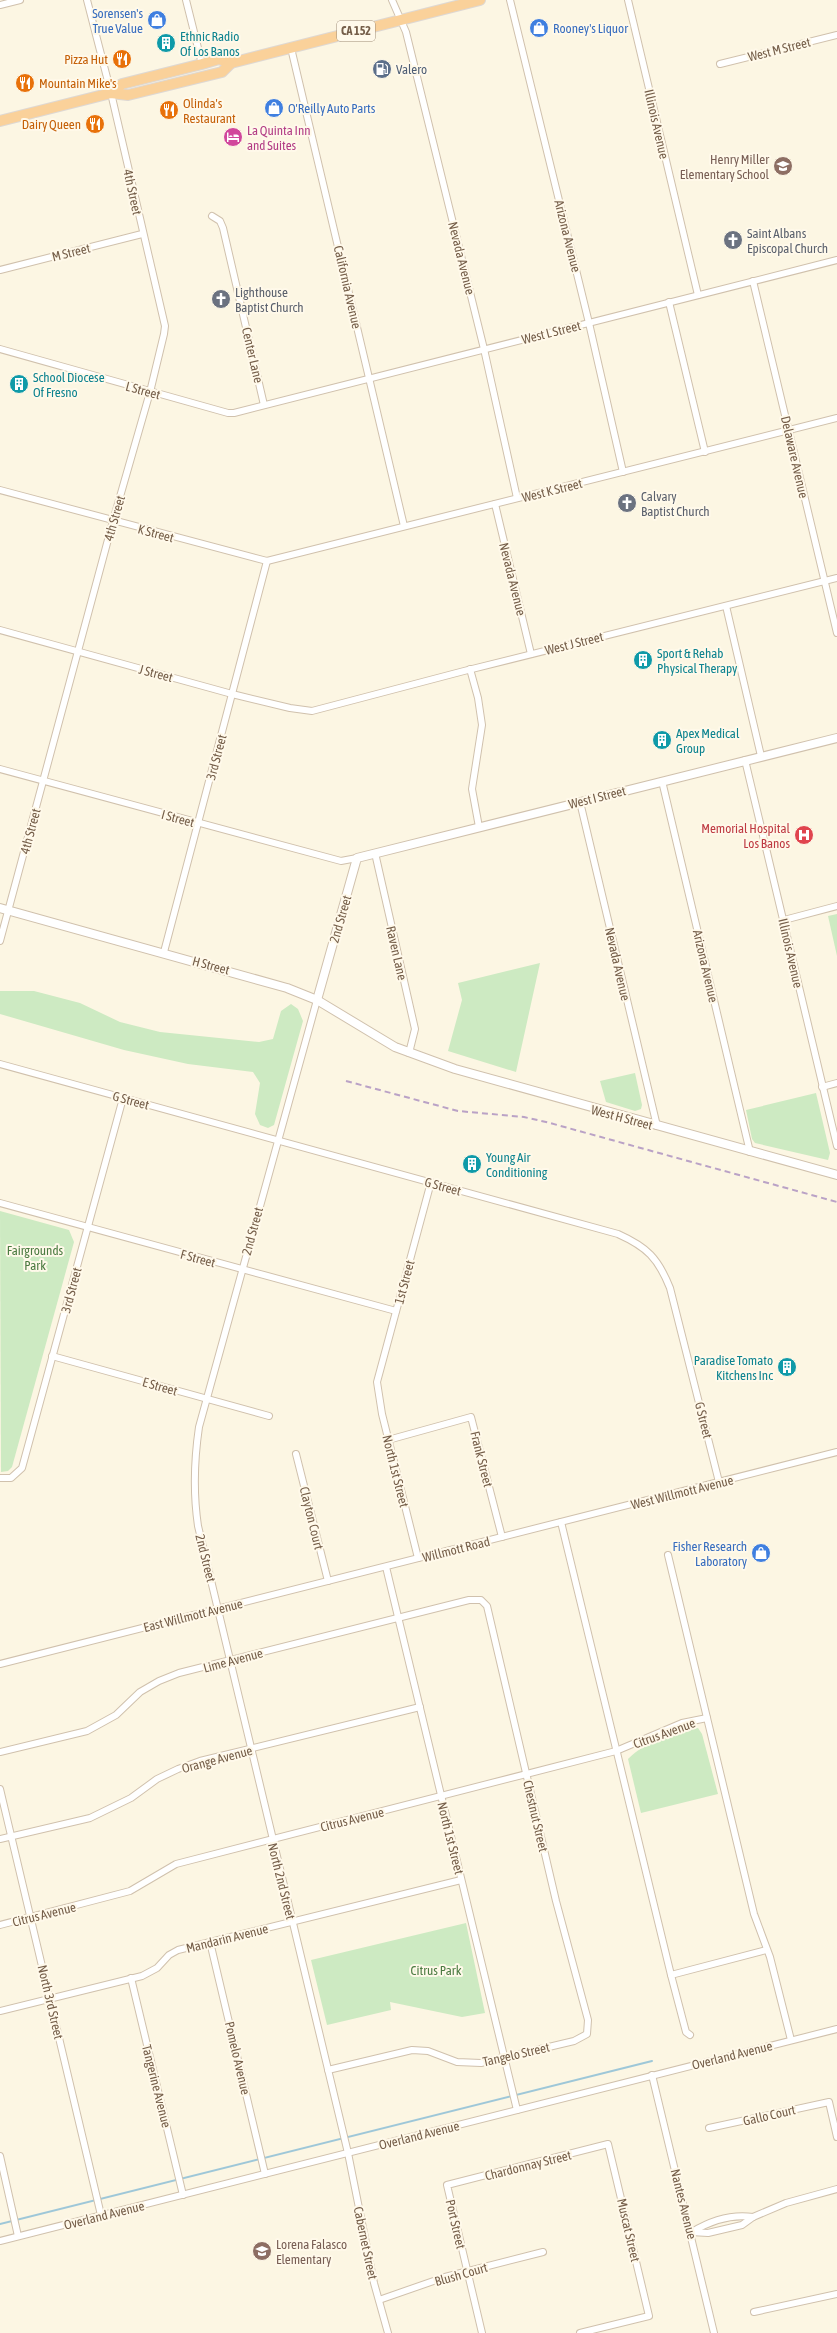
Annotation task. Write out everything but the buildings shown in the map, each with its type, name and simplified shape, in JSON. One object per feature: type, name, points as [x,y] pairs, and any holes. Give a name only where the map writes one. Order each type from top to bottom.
[{"type":"highway","name":"CA 152","points":[[0,121],[111,93],[128,95],[222,72],[231,63],[480,0]]},
{"type":"highway","name":"CA 152","points":[[111,93],[122,84],[219,59],[231,63]]},
{"type":"highway","points":[[160,87],[165,80],[197,71],[202,64]]},
{"type":"street","points":[[0,5],[20,0]]},
{"type":"street","name":"4th Street","points":[[0,941],[44,780],[77,651],[150,392],[165,326],[142,234],[111,93],[87,0]]},
{"type":"street","points":[[186,0],[202,64]]},
{"type":"street","name":"Nevada Avenue","points":[[392,0],[399,20],[406,32],[484,349],[517,498]]},
{"type":"street","name":"Arizona Avenue","points":[[510,0],[624,472]]},
{"type":"street","name":"Illinois Avenue","points":[[628,0],[698,295]]},
{"type":"street","name":"West M Street","points":[[720,64],[837,35]]},
{"type":"street","name":"California Avenue","points":[[291,48],[404,526]]},
{"type":"street","name":"Center Lane","points":[[212,216],[220,222],[223,228],[264,405]]},
{"type":"street","name":"M Street","points":[[0,270],[142,234]]},
{"type":"street","name":"West L Street","points":[[264,405],[837,260]]},
{"type":"street","name":"Delaware Avenue","points":[[753,281],[837,633]]},
{"type":"street","points":[[669,302],[705,452]]},
{"type":"street","name":"L Street","points":[[0,349],[228,413],[264,405]]},
{"type":"street","name":"West K Street","points":[[267,562],[404,526],[837,418]]},
{"type":"street","name":"K Street","points":[[0,490],[267,562]]},
{"type":"street","name":"Nevada Avenue","points":[[495,504],[531,654]]},
{"type":"street","name":"3rd Street","points":[[164,952],[267,562]]},
{"type":"street","name":"West J Street","points":[[312,711],[470,669],[837,578]]},
{"type":"street","points":[[726,606],[761,756]]},
{"type":"street","name":"J Street","points":[[0,630],[232,694],[290,708],[312,711]]},
{"type":"street","points":[[470,669],[478,698],[482,725],[472,789],[479,827]]},
{"type":"street","name":"West I Street","points":[[357,858],[837,738]]},
{"type":"street","name":"Illinois Avenue","points":[[745,760],[837,1146]]},
{"type":"street","name":"I Street","points":[[0,769],[340,861],[357,858]]},
{"type":"street","name":"Arizona Avenue","points":[[662,781],[750,1152]]},
{"type":"street","name":"Nevada Avenue","points":[[580,802],[657,1126]]},
{"type":"street","name":"Raven Lane","points":[[374,853],[415,1029],[409,1053]]},
{"type":"street","name":"2nd Street","points":[[218,1609],[198,1526],[194,1496],[195,1453],[207,1399],[242,1270],[357,858]]},
{"type":"street","points":[[784,920],[837,906]]},
{"type":"street","name":"H Street","points":[[0,908],[266,980],[317,1000],[383,1040],[409,1053]]},
{"type":"street","name":"West H Street","points":[[409,1053],[503,1084],[837,1175]]},
{"type":"street","name":"G Street","points":[[0,1064],[618,1234],[640,1244],[652,1254],[663,1270],[670,1288],[719,1482]]},
{"type":"street","points":[[822,1087],[837,1083]]},
{"type":"street","name":"3rd Street","points":[[0,1478],[11,1478],[22,1468],[123,1098]]},
{"type":"street","name":"1st Street","points":[[377,1382],[431,1182]]},
{"type":"street","name":"F Street","points":[[0,1203],[87,1228],[396,1311]]},
{"type":"street","name":"E Street","points":[[52,1356],[269,1416]]},
{"type":"street","name":"North 1st Street","points":[[377,1382],[388,1440],[418,1558]]},
{"type":"street","name":"Frank Street","points":[[388,1440],[471,1417],[502,1537]]},
{"type":"street","name":"West Willmott Avenue","points":[[526,1531],[837,1452]]},
{"type":"street","name":"Clayton Court","points":[[296,1454],[328,1581]]},
{"type":"street","points":[[561,1522],[671,1975],[686,2032],[690,2035]]},
{"type":"street","name":"Willmott Road","points":[[386,1566],[526,1531]]},
{"type":"street","points":[[668,1555],[754,1914],[766,1950],[770,1957],[791,2040]]},
{"type":"street","name":"North 1st Street","points":[[386,1566],[517,2110]]},
{"type":"street","name":"East Willmott Avenue","points":[[0,1664],[386,1566]]},
{"type":"street","name":"Lime Avenue","points":[[0,1752],[88,1731],[116,1715],[140,1692],[159,1681],[179,1673],[469,1600],[481,1600]]},
{"type":"street","name":"Chestnut Street","points":[[481,1600],[487,1606],[489,1613],[526,1775],[588,2020],[587,2034]]},
{"type":"street","name":"North 2nd Street","points":[[218,1609],[348,2153]]},
{"type":"street","name":"Orange Avenue","points":[[0,1839],[90,1818],[111,1810],[157,1779],[200,1761],[420,1707]]},
{"type":"street","name":"Citrus Avenue","points":[[0,1925],[115,1896],[138,1888],[176,1864],[616,1751],[682,1723],[707,1718]]},
{"type":"street","name":"North 3rd Street","points":[[0,1789],[101,2216]]},
{"type":"street","name":"Mandarin Avenue","points":[[0,2011],[142,1976],[157,1968],[169,1955],[178,1950],[461,1880]]},
{"type":"street","name":"Pomelo Avenue","points":[[210,1942],[265,2174]]},
{"type":"street","points":[[671,1975],[766,1950]]},
{"type":"street","name":"Tangerine Avenue","points":[[131,1978],[184,2194]]},
{"type":"street","name":"Overland Avenue","points":[[0,2241],[837,2029]]},
{"type":"street","name":"Tangelo Street","points":[[328,2070],[404,2050],[428,2052],[448,2060],[465,2063],[481,2063],[574,2041],[587,2034]]},
{"type":"street","name":"Nantes Avenue","points":[[652,2075],[691,2232],[714,2333]]},
{"type":"street","name":"Gallo Court","points":[[709,2128],[829,2102],[837,2137]]},
{"type":"street","name":"Chardonnay Street","points":[[447,2185],[608,2144]]},
{"type":"street","name":"Muscat Street","points":[[580,2333],[649,2316],[608,2144]]},
{"type":"street","name":"Cabernet Street","points":[[348,2153],[379,2300],[388,2333]]},
{"type":"street","points":[[0,2156],[18,2236]]},
{"type":"street","name":"Port Street","points":[[447,2185],[482,2333]]},
{"type":"street","points":[[691,2232],[708,2233],[742,2225],[753,2217],[786,2203],[837,2189]]},
{"type":"street","points":[[691,2232],[706,2223],[740,2215],[753,2217]]},
{"type":"street","name":"Blush Court","points":[[379,2300],[445,2277],[543,2252]]},
{"type":"street","points":[[754,2312],[837,2294]]},
{"type":"green space","points":[[837,914],[837,956],[828,916]]},
{"type":"green space","points":[[540,963],[516,1072],[448,1051],[462,1000],[458,983]]},
{"type":"green space","points":[[0,991],[34,991],[80,1003],[120,1022],[160,1032],[259,1042],[273,1039],[281,1011],[291,1004],[298,1009],[303,1021],[274,1125],[268,1128],[260,1125],[255,1114],[260,1083],[253,1072],[188,1064],[124,1050],[0,1014]]},
{"type":"green space","points":[[635,1073],[642,1105],[641,1109],[635,1111],[606,1102],[600,1081]]},
{"type":"green space","points":[[816,1093],[830,1153],[828,1160],[755,1143],[752,1139],[746,1110]]},
{"type":"green space","name":"Fairgrounds Park","points":[[0,1211],[69,1230],[74,1242],[12,1467],[8,1471],[1,1472]]},
{"type":"green space","points":[[698,1728],[702,1734],[718,1794],[641,1813],[628,1759],[642,1748],[660,1739]]},
{"type":"green space","name":"Citrus Park","points":[[466,1923],[485,2013],[462,2017],[390,2002],[391,2010],[327,2025],[311,1960]]},
{"type":"waterway","points":[[0,2224],[652,2061]]},
{"type":"railway","points":[[346,1081],[458,1111],[524,1117],[550,1123],[837,1202]]},
{"type":"place","name":"Sorensen's True Value","points":[[157,20]]},
{"type":"place","name":"Rooney's Liquor","points":[[539,28]]},
{"type":"place","name":"Ethnic Radio Of Los Banos","points":[[166,43]]},
{"type":"place","name":"Pizza Hut","points":[[122,59]]},
{"type":"place","name":"Valero","points":[[382,69]]},
{"type":"place","name":"Mountain Mike's","points":[[25,83]]},
{"type":"place","name":"O'Reilly Auto Parts","points":[[274,108]]},
{"type":"place","name":"Olinda's Restaurant","points":[[169,110]]},
{"type":"place","name":"Dairy Queen","points":[[95,124]]},
{"type":"place","name":"La Quinta Inn and Suites","points":[[233,137]]},
{"type":"place","name":"Henry Miller Elementary School","points":[[783,166]]},
{"type":"place","name":"Saint Albans Episcopal Church","points":[[733,240]]},
{"type":"place","name":"Lighthouse Baptist Church","points":[[221,299]]},
{"type":"place","name":"School Diocese Of Fresno","points":[[19,384]]},
{"type":"place","name":"Calvary Baptist Church","points":[[627,503]]},
{"type":"place","name":"Sport & Rehab Physical Therapy","points":[[643,660]]},
{"type":"place","name":"Apex Medical Group","points":[[662,740]]},
{"type":"place","name":"Memorial Hospital Los Banos","points":[[804,835]]},
{"type":"place","name":"Young Air Conditioning","points":[[472,1164]]},
{"type":"place","name":"Paradise Tomato Kitchens Inc","points":[[787,1367]]},
{"type":"place","name":"Fisher Research Laboratory","points":[[761,1553]]},
{"type":"place","name":"Lorena Falasco Elementary","points":[[262,2251]]}]
